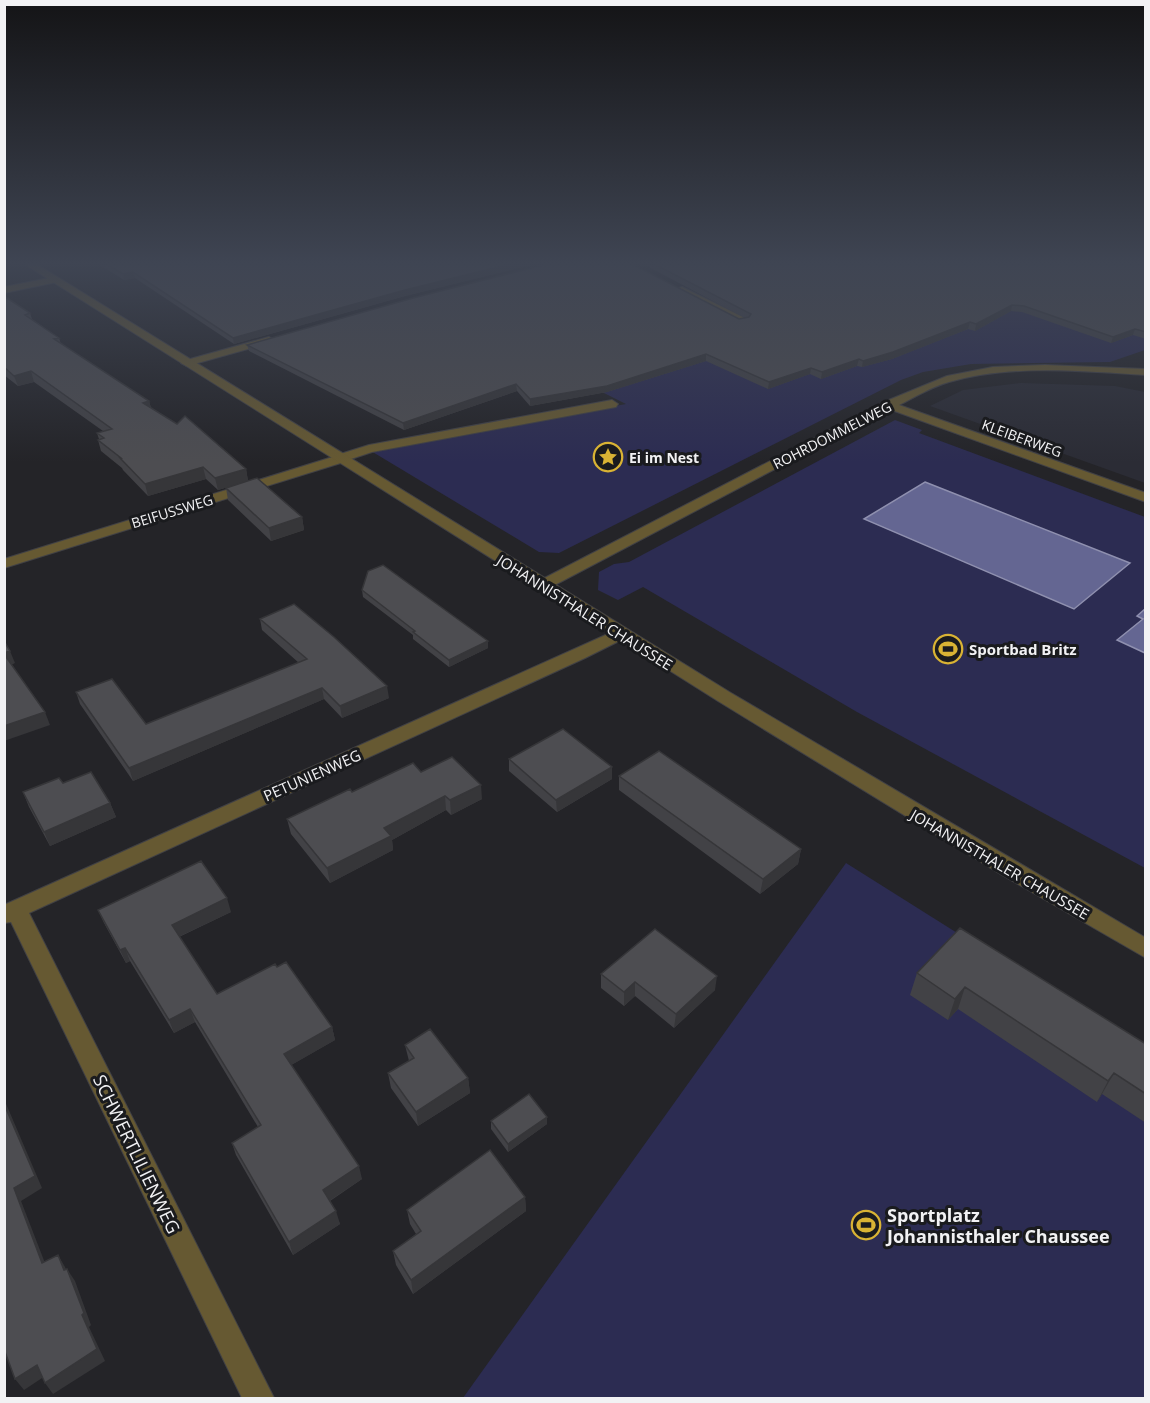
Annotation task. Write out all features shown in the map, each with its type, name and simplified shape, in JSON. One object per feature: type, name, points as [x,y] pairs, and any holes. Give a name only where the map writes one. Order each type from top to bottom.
[{"type":"street","name":"JOHANNISTHALER CHAUSSEE","points":[[135,330],[619,634],[964,844],[1146,949]]},
{"type":"street","points":[[187,363],[279,337]]},
{"type":"street","name":"ROHRDOMMELWEG","points":[[543,585],[888,405],[946,379],[993,371],[1146,372]]},
{"type":"street","name":"BEIFUSSWEG","points":[[4,564],[369,449],[612,404]]},
{"type":"street","name":"KLEIBERWEG","points":[[888,405],[1146,498]]},
{"type":"street","name":"PETUNIENWEG","points":[[10,912],[619,634]]},
{"type":"street","name":"SCHWERTLILIENWEG","points":[[10,912],[258,1398]]},
{"type":"shaded area","points":[[837,330],[1145,330],[1145,350],[1110,362],[971,364],[923,372],[901,380],[559,553],[539,552],[371,451],[626,404],[586,384]]},
{"type":"shaded area","points":[[1021,383],[1115,386],[1145,392],[1145,483],[930,406],[963,390]]},
{"type":"shaded area","name":"Sportbad Britz","points":[[895,420],[922,430],[919,433],[1145,517],[1145,868],[857,712],[643,587],[618,600],[598,590],[599,572],[614,564],[629,562]]},
{"type":"shaded area","name":"Sportplatz Johannisthaler Chaussee","points":[[846,863],[1145,1051],[1145,1398],[463,1398]]},
{"type":"water","points":[[925,482],[1130,563],[1074,609],[864,519]]},
{"type":"water","points":[[1145,609],[1145,653],[1117,640],[1143,619],[1137,616]]},
{"type":"building","points":[[4,330],[48,330],[59,338],[54,339],[149,401],[143,403],[177,424],[185,416],[246,469],[215,478],[203,467],[145,484],[121,458],[98,440],[104,438],[97,433],[112,429],[31,371],[14,376],[4,367]]},
{"type":"building","points":[[222,330],[260,330],[233,338]]},
{"type":"building","points":[[298,330],[948,330],[863,361],[859,359],[822,372],[811,368],[769,382],[706,354],[607,386],[530,399],[516,384],[403,423],[247,345]]},
{"type":"building","points":[[1094,330],[1131,330],[1113,337]]},
{"type":"building","points":[[257,478],[302,517],[269,528],[226,488]]},
{"type":"building","points":[[383,565],[488,641],[449,660],[362,590],[368,571]]},
{"type":"building","points":[[294,604],[387,686],[340,706],[322,688],[129,768],[76,692],[112,679],[146,724],[307,659],[260,619]]},
{"type":"building","points":[[4,641],[10,651],[4,653]]},
{"type":"building","points":[[4,654],[45,712],[4,726]]},
{"type":"building","points":[[563,729],[612,767],[556,800],[509,759]]},
{"type":"building","points":[[659,751],[801,849],[763,879],[619,776]]},
{"type":"building","points":[[452,757],[481,785],[450,800],[445,796],[384,828],[391,836],[327,868],[287,819],[350,789],[352,792],[413,763],[421,772]]},
{"type":"building","points":[[91,772],[110,803],[44,832],[23,792],[59,778],[63,783]]},
{"type":"building","points":[[201,861],[227,898],[172,925],[217,994],[275,964],[277,967],[286,962],[332,1027],[284,1054],[359,1166],[323,1190],[336,1211],[289,1242],[232,1143],[261,1125],[190,1009],[169,1020],[125,948],[120,950],[98,910]]},
{"type":"building","points":[[960,928],[1146,1044],[1146,1094],[1114,1073],[1108,1081],[965,987],[955,999],[917,973]]},
{"type":"building","points":[[655,929],[717,976],[676,1014],[635,982],[624,992],[601,974]]},
{"type":"building","points":[[430,1029],[468,1078],[416,1112],[388,1073],[414,1058],[405,1045]]},
{"type":"building","points":[[529,1094],[547,1117],[508,1144],[491,1121]]},
{"type":"building","points":[[4,1104],[35,1176],[14,1188],[42,1263],[58,1255],[64,1270],[67,1269],[84,1313],[82,1315],[97,1349],[45,1383],[37,1365],[15,1379],[4,1349]]},
{"type":"building","points":[[490,1150],[525,1197],[411,1280],[393,1251],[421,1231],[407,1210]]},
{"type":"place","name":"Ei im Nest","points":[[608,457]]},
{"type":"place","name":"Sportbad Britz","points":[[948,649]]},
{"type":"place","name":"Sportplatz Johannisthaler Chaussee","points":[[866,1225]]}]
